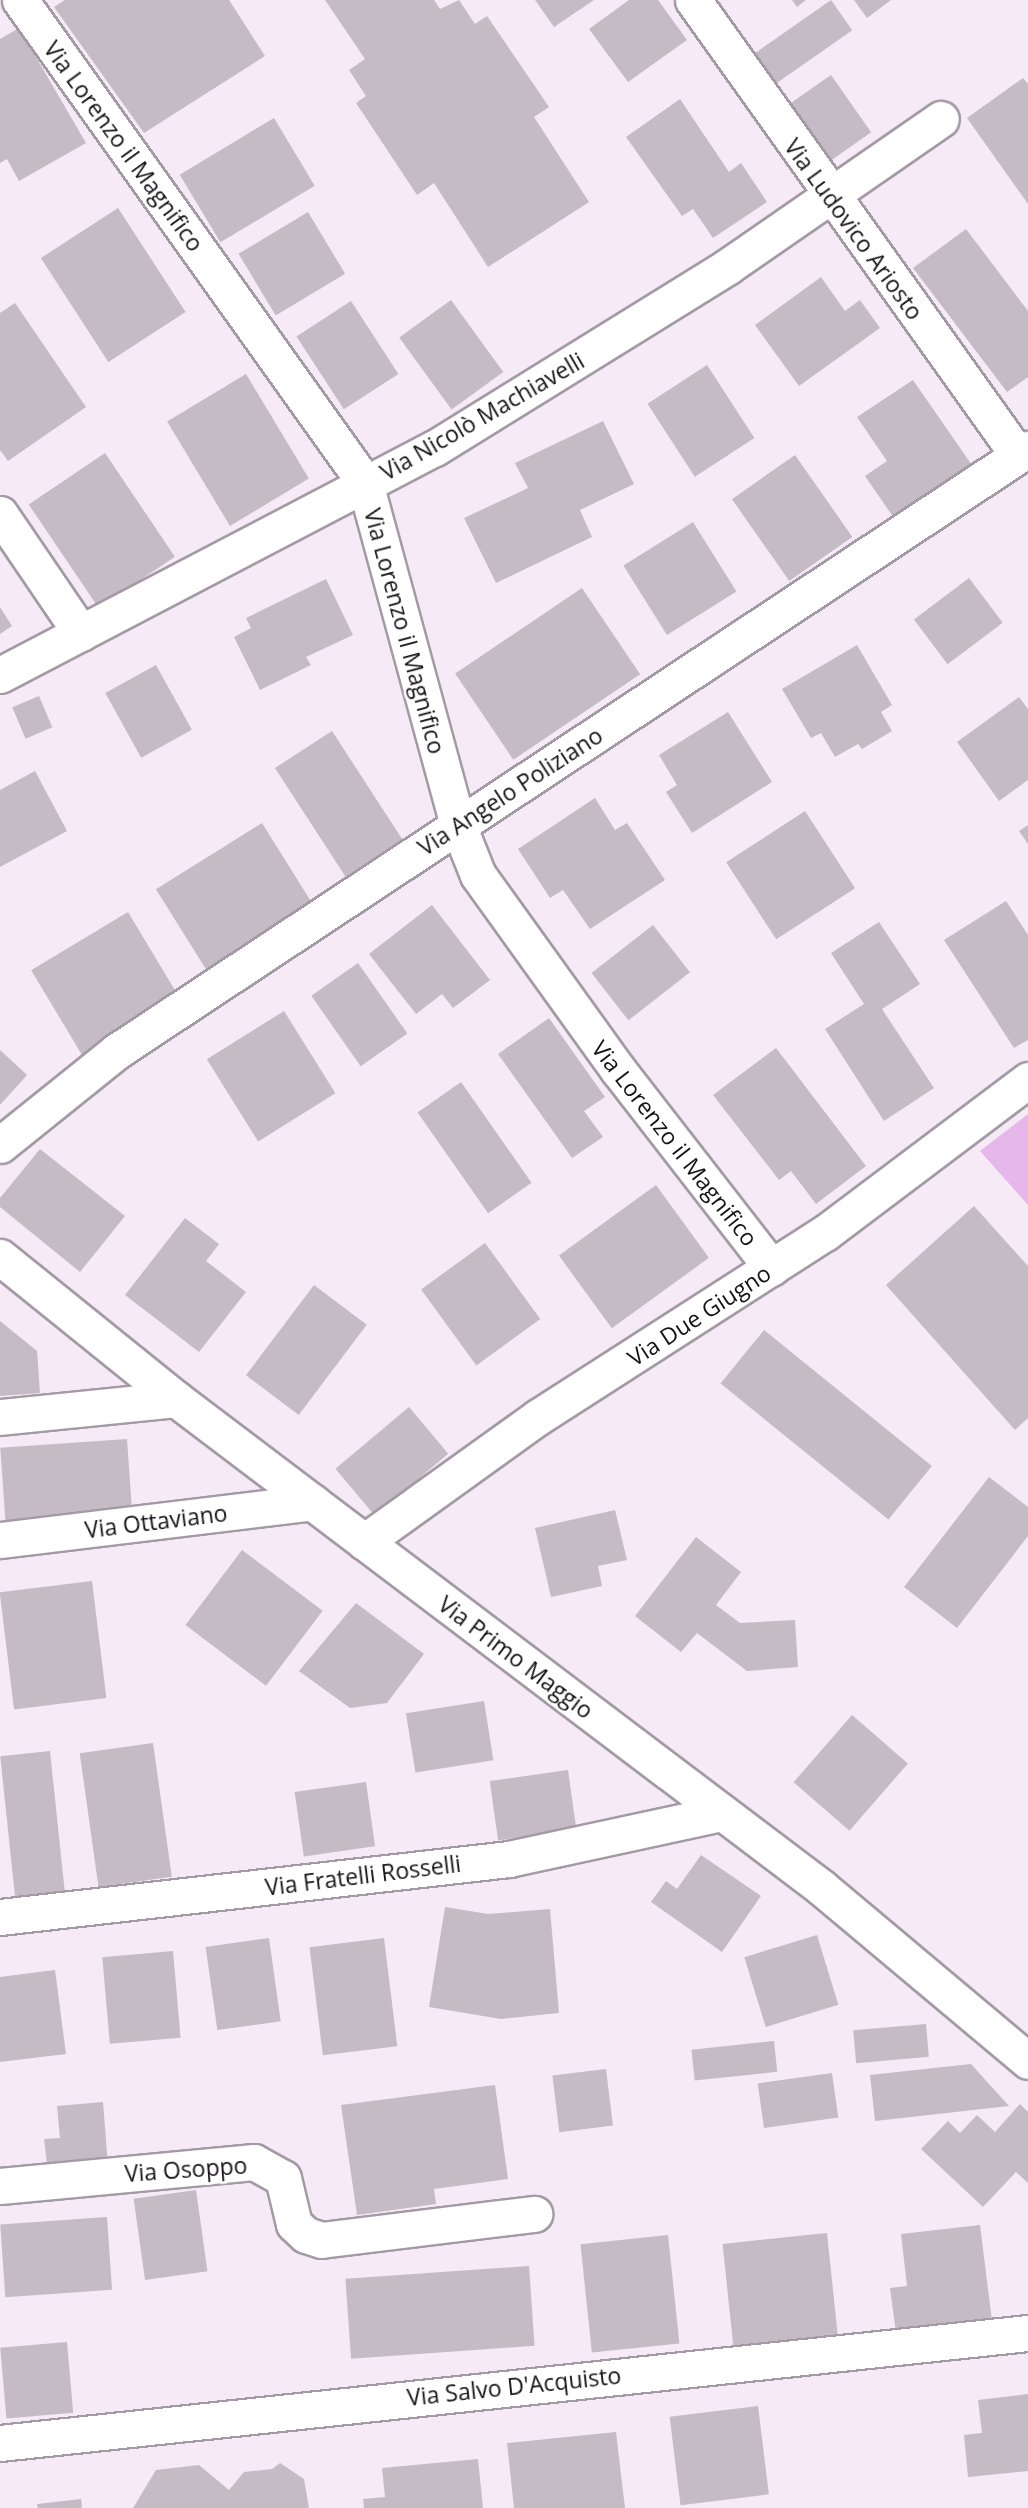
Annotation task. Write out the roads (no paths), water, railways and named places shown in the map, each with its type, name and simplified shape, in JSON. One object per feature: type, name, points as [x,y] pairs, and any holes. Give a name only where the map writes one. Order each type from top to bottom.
[{"type":"street","name":"Via Lorenzo il Magnifico","points":[[20,0],[365,483],[458,825],[478,875],[531,953],[772,1268]]},
{"type":"street","name":"Via Ludovico Ariosto","points":[[693,0],[830,196],[1023,452]]},
{"type":"street","name":"Via Nicolò Machiavelli","points":[[0,675],[472,426],[727,267],[942,119]]},
{"type":"street","name":"Via Angelo Poliziano","points":[[0,1145],[117,1051],[1023,452]]},
{"type":"street","points":[[0,514],[81,633]]},
{"type":"street","name":"Via Due Giugno","points":[[364,1542],[538,1417],[852,1214],[1028,1080]]},
{"type":"street","name":"Via Primo Maggio","points":[[0,1257],[176,1399],[822,1888],[1028,2061]]},
{"type":"street","points":[[0,1417],[176,1399]]},
{"type":"street","name":"Via Ottaviano","points":[[0,1540],[313,1502]]},
{"type":"street","name":"Via Fratelli Rosselli","points":[[0,1917],[509,1858],[723,1813]]},
{"type":"street","name":"Via Osoppo","points":[[0,2186],[254,2162],[283,2178],[294,2224],[306,2235],[321,2240],[534,2214]]},
{"type":"street","name":"Via Salvo D'Acquisto","points":[[0,2443],[1028,2333]]}]
